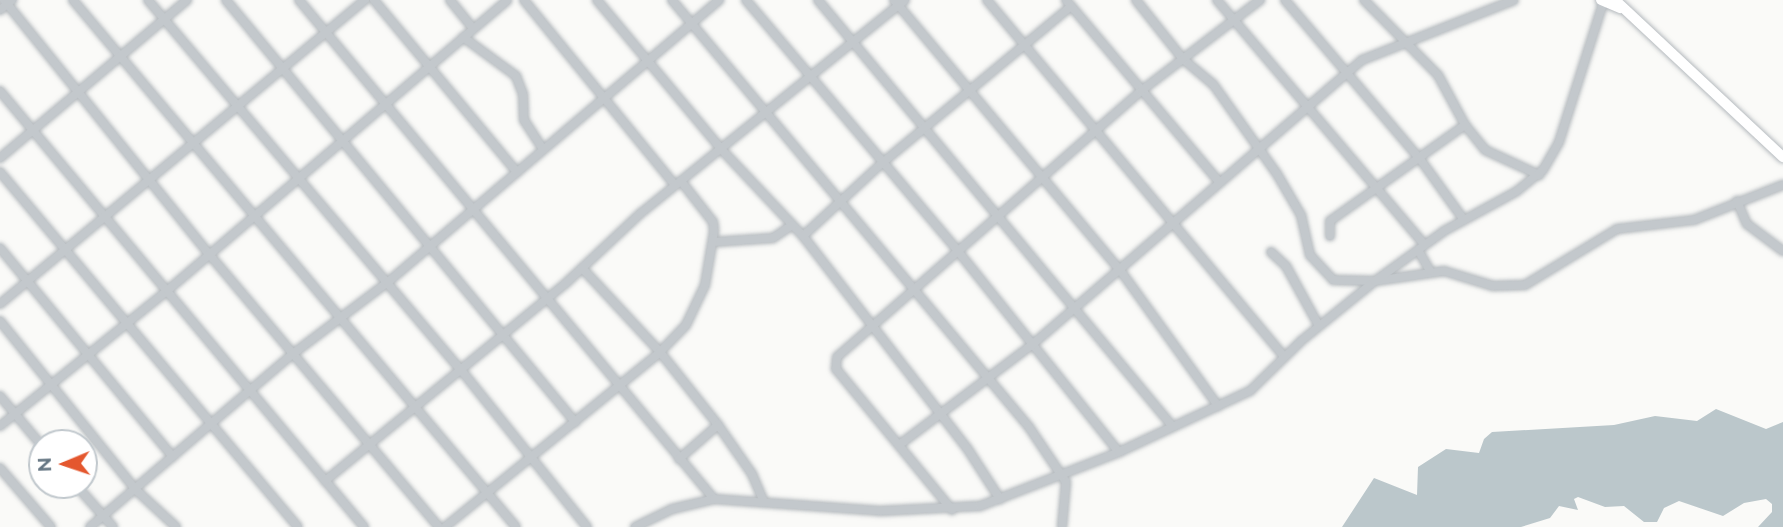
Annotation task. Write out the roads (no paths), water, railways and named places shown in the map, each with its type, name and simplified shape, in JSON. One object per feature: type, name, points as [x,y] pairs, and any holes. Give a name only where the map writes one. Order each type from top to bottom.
[{"type":"main road","points":[[1603,0],[1618,4],[1783,156]]},
{"type":"street","points":[[73,0],[516,527]]},
{"type":"street","points":[[148,0],[388,282],[587,527]]},
{"type":"street","points":[[0,158],[35,132],[78,91],[187,0]]},
{"type":"street","points":[[226,0],[575,422]]},
{"type":"street","points":[[299,0],[385,107],[549,298],[714,499]]},
{"type":"street","points":[[0,304],[365,0]]},
{"type":"street","points":[[374,0],[517,172]]},
{"type":"street","points":[[450,0],[473,28]]},
{"type":"street","points":[[0,426],[87,353],[169,290],[507,0]]},
{"type":"street","points":[[445,527],[488,495],[660,352],[696,309],[714,242],[713,222],[602,98],[524,0]]},
{"type":"street","points":[[597,0],[722,149],[803,236],[870,328],[942,415],[1000,499]]},
{"type":"street","points":[[672,0],[988,380],[1062,475],[1067,489],[1062,527]]},
{"type":"street","points":[[90,527],[294,353],[388,282],[719,0]]},
{"type":"street","points":[[746,0],[881,164],[957,250],[1119,452]]},
{"type":"street","points":[[818,0],[1001,215],[1173,428]]},
{"type":"street","points":[[988,0],[1284,357]]},
{"type":"street","points":[[1136,0],[1183,59],[1213,84],[1301,215],[1308,251],[1328,278],[1375,281],[1430,271],[1453,272],[1493,286],[1525,285],[1617,229],[1686,222],[1783,185]]},
{"type":"street","points":[[1217,0],[1377,190],[1421,248],[1430,271]]},
{"type":"street","points":[[952,510],[834,362],[957,250],[1044,178],[1141,90],[1261,0]]},
{"type":"street","points":[[1284,0],[1420,159],[1464,220]]},
{"type":"street","points":[[1364,0],[1438,75],[1465,125],[1493,156],[1539,176]]},
{"type":"street","points":[[899,445],[1033,344],[1346,72],[1369,56],[1408,44],[1430,30],[1514,0]]},
{"type":"street","points":[[635,527],[672,509],[714,499],[763,500],[880,511],[952,510],[1000,499],[1173,428],[1263,382],[1284,357],[1375,281],[1464,220],[1539,176],[1556,150],[1603,0]]},
{"type":"street","points":[[0,10],[8,1],[209,254],[439,527]]},
{"type":"street","points":[[325,481],[462,371],[678,183],[900,2],[1120,270],[1218,406]]},
{"type":"street","points":[[803,236],[881,164],[1024,44],[1068,2],[1219,182]]},
{"type":"street","points":[[463,37],[516,76],[523,94],[524,120],[543,149]]},
{"type":"street","points":[[0,91],[252,389],[364,527]]},
{"type":"street","points":[[1329,236],[1330,221],[1465,125]]},
{"type":"street","points":[[1771,145],[1783,146]]},
{"type":"street","points":[[0,172],[298,527]]},
{"type":"street","points":[[1737,201],[1747,224],[1783,251]]},
{"type":"street","points":[[714,242],[773,238],[792,225]]},
{"type":"street","points":[[0,248],[173,457]]},
{"type":"street","points":[[1271,252],[1286,266],[1319,326]]},
{"type":"street","points":[[582,268],[660,352],[718,425],[752,474],[763,500]]},
{"type":"street","points":[[0,321],[135,489],[176,527]]},
{"type":"street","points":[[0,396],[28,430]]},
{"type":"street","points":[[679,459],[718,425]]},
{"type":"street","points":[[0,468],[51,527]]},
{"type":"street","points":[[88,499],[113,527]]}]
